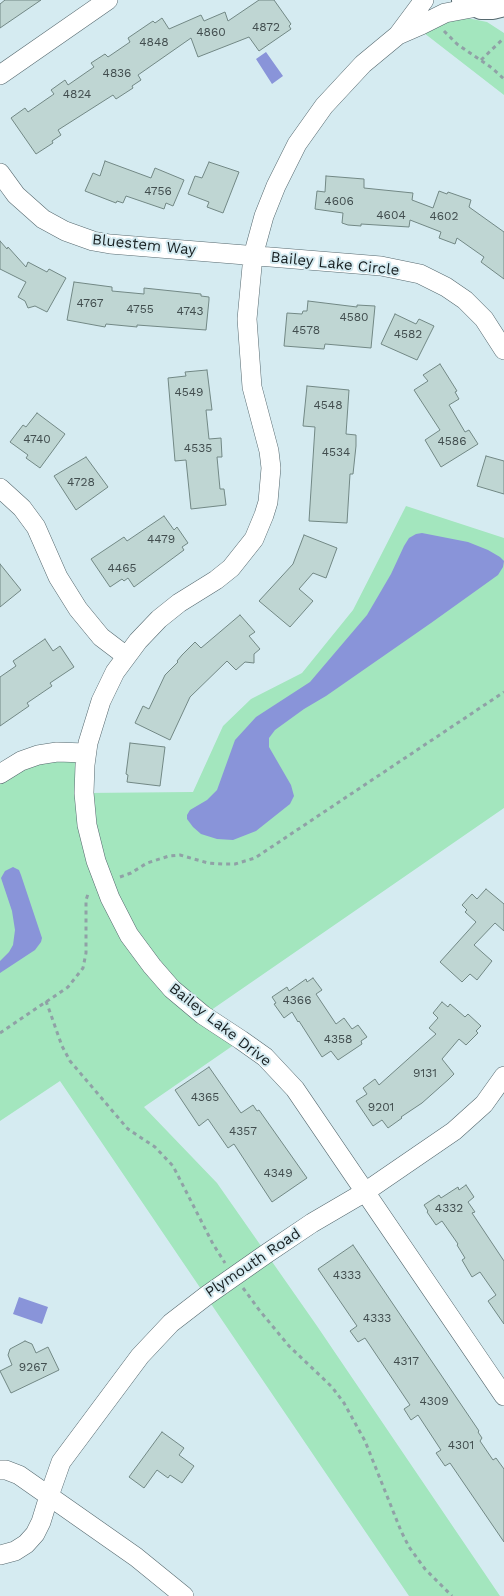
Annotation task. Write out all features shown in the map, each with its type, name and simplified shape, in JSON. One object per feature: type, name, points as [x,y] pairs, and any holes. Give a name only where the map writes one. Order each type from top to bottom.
[{"type":"street","points":[[0,75],[108,0]]},
{"type":"street","name":"Bailey Lake Drive","points":[[424,0],[398,35],[362,64],[339,88],[303,135],[273,192],[253,256],[248,300],[247,336],[252,387],[269,451],[271,468],[268,502],[264,516],[250,545],[231,568],[168,611],[148,629],[126,656],[110,680],[101,701],[86,753],[84,793],[87,825],[91,842],[110,898],[129,935],[172,989],[203,1015],[252,1048],[284,1077],[304,1102],[504,1396]]},
{"type":"street","points":[[474,5],[493,8],[504,5]]},
{"type":"street","points":[[474,5],[504,21]]},
{"type":"street","name":"Bailey Lake Drive","points":[[398,35],[421,26],[445,13],[474,5]]},
{"type":"street","name":"Bluestem Way","points":[[0,173],[16,195],[36,214],[58,228],[82,238],[110,244],[253,256]]},
{"type":"street","name":"Bailey Lake Circle","points":[[253,256],[381,266],[420,274],[446,287],[470,305],[484,319],[504,350]]},
{"type":"street","points":[[0,488],[22,508],[36,527],[58,577],[78,610],[102,636],[126,656]]},
{"type":"street","points":[[0,774],[38,755],[57,752],[86,753]]},
{"type":"street","name":"Plymouth Road","points":[[0,1555],[15,1551],[30,1539],[41,1522],[57,1471],[66,1454],[148,1346],[182,1314],[234,1276],[306,1227],[365,1192],[465,1123],[484,1104],[504,1076]]},
{"type":"street","points":[[0,1470],[6,1470],[19,1475],[128,1552],[184,1596]]},
{"type":"path","points":[[443,30],[457,44],[481,60],[504,79]]},
{"type":"path","points":[[481,60],[504,38]]},
{"type":"path","points":[[119,877],[147,862],[169,856],[180,855],[208,863],[223,864],[235,864],[255,858],[504,692]]},
{"type":"path","points":[[0,1033],[68,987],[83,968],[86,953],[86,897],[87,893],[93,888]]},
{"type":"path","points":[[46,1002],[62,1046],[70,1061],[128,1129],[155,1147],[173,1166],[213,1244],[234,1276],[288,1346],[332,1387],[344,1403],[365,1440],[408,1547],[425,1569],[452,1596]]},
{"type":"green space","points":[[467,18],[487,22],[504,33],[504,95],[424,33],[444,22]]},
{"type":"green space","points":[[406,506],[504,538],[504,808],[204,1015],[241,1040],[144,1107],[217,1183],[317,1326],[500,1596],[409,1596],[60,1081],[0,1121],[0,774],[86,753],[84,793],[193,792],[223,726],[251,699],[302,673],[353,610]]},
{"type":"water","points":[[266,52],[283,76],[272,84],[256,59]]},
{"type":"water","points":[[422,533],[468,542],[488,550],[504,561],[503,567],[498,575],[431,623],[275,730],[269,738],[269,747],[291,785],[294,796],[290,804],[256,831],[233,840],[217,839],[201,834],[187,819],[187,815],[190,810],[207,800],[217,790],[235,740],[256,717],[310,682],[367,615],[409,538]]},
{"type":"water","points":[[13,867],[19,870],[42,938],[35,950],[0,973],[0,961],[13,945],[15,930],[12,911],[1,878],[5,871]]},
{"type":"water","points":[[19,1297],[48,1307],[42,1324],[13,1314]]},
{"type":"building","points":[[5,0],[41,0],[0,28],[0,4]]},
{"type":"building","points":[[259,0],[274,0],[291,24],[289,26],[291,29],[259,51],[249,37],[198,57],[191,38],[138,75],[141,80],[132,86],[133,88],[116,99],[113,95],[58,130],[61,135],[52,141],[53,143],[36,154],[11,118],[25,108],[28,112],[54,94],[51,90],[65,80],[68,85],[94,67],[91,63],[105,54],[108,57],[130,42],[128,38],[153,21],[155,23],[162,18],[169,29],[201,15],[204,21],[225,12],[228,21]]},
{"type":"building","points":[[105,161],[151,178],[155,168],[184,180],[173,206],[166,203],[164,209],[126,196],[123,203],[117,201],[116,203],[85,191],[93,173],[100,176]]},
{"type":"building","points":[[209,162],[239,172],[223,213],[207,207],[209,202],[188,194],[195,176],[202,178]]},
{"type":"building","points":[[326,176],[364,179],[364,188],[413,193],[412,200],[433,208],[439,191],[471,200],[469,207],[504,232],[504,279],[481,262],[484,257],[457,238],[455,244],[439,238],[441,232],[410,220],[409,227],[348,225],[342,223],[343,213],[315,209],[317,191],[325,192]]},
{"type":"building","points":[[0,241],[26,267],[28,262],[47,272],[49,269],[66,278],[47,312],[35,306],[28,308],[25,301],[18,297],[26,282],[0,269]]},
{"type":"building","points":[[74,282],[112,287],[112,291],[144,294],[144,288],[201,294],[201,296],[209,297],[206,330],[106,324],[105,327],[67,320]]},
{"type":"building","points":[[308,301],[357,307],[357,305],[375,306],[371,348],[325,344],[324,349],[284,346],[287,313],[302,314],[303,311],[307,311]]},
{"type":"building","points":[[395,314],[416,324],[419,319],[434,326],[417,360],[381,344]]},
{"type":"building","points":[[440,364],[457,391],[455,392],[459,399],[449,405],[465,432],[469,430],[478,444],[441,467],[425,440],[440,430],[414,390],[428,381],[423,375]]},
{"type":"building","points":[[207,370],[212,410],[206,410],[209,439],[221,438],[222,457],[217,457],[220,489],[224,489],[226,505],[191,509],[186,460],[175,461],[168,378],[186,376],[185,372]]},
{"type":"building","points":[[307,386],[349,390],[346,434],[356,435],[356,446],[353,474],[350,474],[347,523],[309,521],[315,427],[303,426]]},
{"type":"building","points":[[37,413],[65,434],[40,468],[26,458],[28,455],[10,442],[23,425],[26,427]]},
{"type":"building","points":[[486,456],[504,461],[504,494],[477,486]]},
{"type":"building","points":[[86,457],[108,487],[76,510],[54,476]]},
{"type":"building","points":[[164,516],[174,530],[177,527],[188,543],[182,547],[184,550],[134,587],[128,578],[124,581],[122,579],[110,587],[91,559],[124,537],[127,541]]},
{"type":"building","points":[[304,535],[337,548],[326,578],[313,573],[299,589],[313,601],[290,627],[259,601],[293,564]]},
{"type":"building","points":[[0,564],[21,590],[0,607]]},
{"type":"building","points":[[240,615],[255,632],[249,636],[260,649],[254,654],[254,663],[245,662],[236,670],[227,661],[190,697],[170,740],[135,723],[143,706],[149,709],[165,675],[182,655],[195,642],[201,648]]},
{"type":"building","points":[[45,639],[53,651],[60,646],[74,667],[50,683],[52,686],[27,703],[29,706],[0,726],[0,677],[16,666],[13,661]]},
{"type":"building","points":[[130,743],[165,747],[160,786],[127,782],[128,775],[126,774]]},
{"type":"building","points":[[486,889],[504,904],[504,931],[495,923],[474,945],[492,961],[477,980],[470,974],[462,982],[440,962],[476,922],[465,912],[467,910],[462,905],[472,894],[477,899]]},
{"type":"building","points":[[313,978],[322,990],[316,994],[336,1024],[344,1018],[352,1029],[358,1025],[367,1037],[361,1041],[362,1044],[338,1060],[331,1051],[322,1057],[292,1012],[284,1018],[274,1004],[276,1003],[272,997],[287,987],[289,991],[306,979],[307,982]]},
{"type":"building","points":[[442,1002],[448,1007],[450,1004],[465,1017],[468,1014],[481,1026],[476,1031],[478,1033],[466,1045],[459,1039],[442,1059],[454,1074],[422,1103],[388,1128],[382,1120],[373,1126],[356,1101],[367,1094],[363,1088],[375,1079],[379,1085],[436,1034],[429,1028],[438,1018],[433,1013]]},
{"type":"building","points":[[209,1067],[241,1113],[253,1105],[257,1111],[259,1110],[307,1178],[272,1202],[234,1144],[228,1148],[208,1119],[199,1126],[175,1090]]},
{"type":"building","points":[[466,1185],[474,1197],[468,1202],[475,1212],[472,1213],[504,1261],[504,1324],[488,1301],[496,1295],[480,1272],[472,1277],[462,1260],[465,1258],[458,1244],[442,1221],[436,1225],[424,1205],[439,1195],[441,1198],[458,1187],[459,1190]]},
{"type":"building","points":[[353,1245],[479,1431],[482,1438],[480,1441],[493,1460],[496,1458],[504,1469],[504,1542],[450,1463],[445,1466],[436,1453],[441,1450],[418,1415],[411,1420],[404,1409],[410,1405],[365,1338],[358,1342],[350,1331],[357,1326],[318,1269]]},
{"type":"building","points":[[25,1341],[32,1344],[36,1353],[48,1347],[59,1370],[11,1393],[0,1371],[12,1365],[8,1355],[10,1349]]},
{"type":"building","points":[[162,1432],[184,1448],[179,1455],[194,1466],[182,1483],[170,1475],[168,1478],[157,1470],[144,1488],[129,1477]]}]
